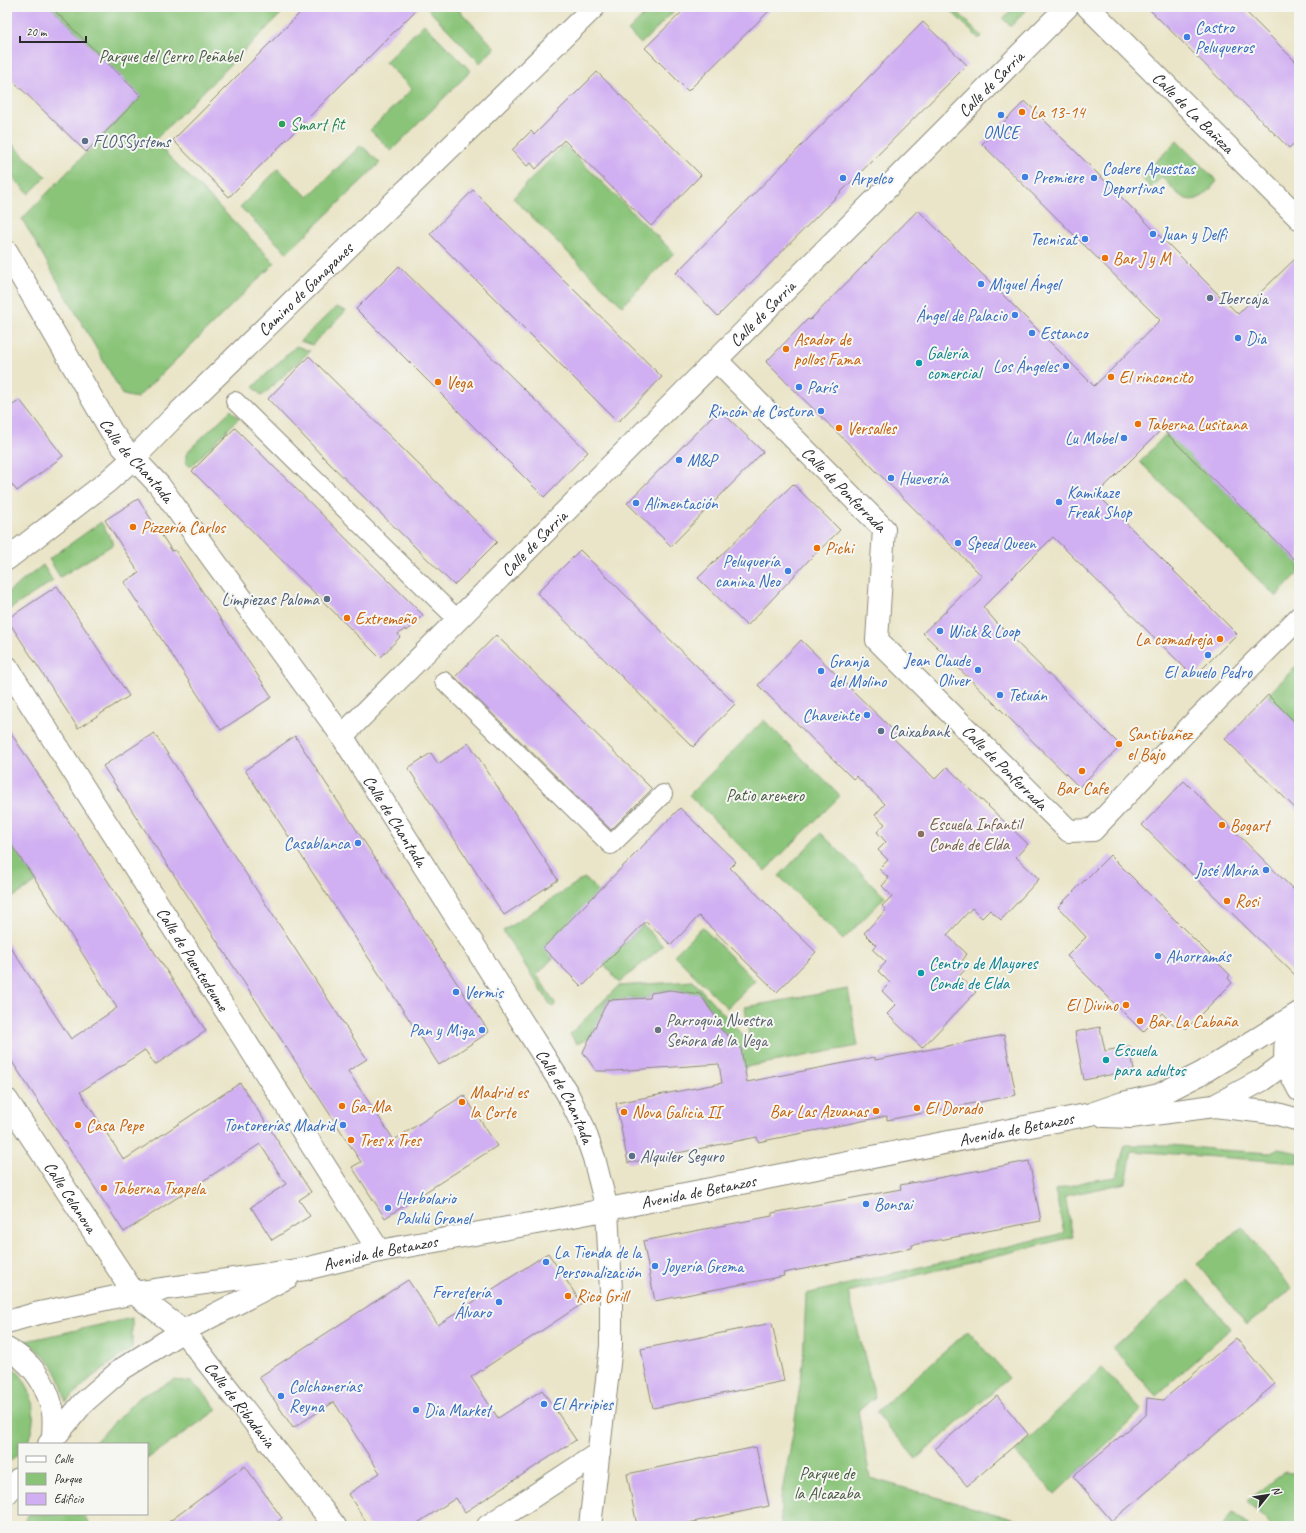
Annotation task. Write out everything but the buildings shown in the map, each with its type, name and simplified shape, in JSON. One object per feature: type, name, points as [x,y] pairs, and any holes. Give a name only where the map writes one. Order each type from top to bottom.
[{"type":"street","name":"Camino de Ganapanes","points":[[7,559],[107,482],[135,457],[171,420],[594,7]]},
{"type":"street","name":"Calle de Sarria","points":[[342,736],[1068,7]]},
{"type":"street","name":"Calle de La Bañeza","points":[[1088,7],[1299,218]]},
{"type":"street","name":"Calle de Chantada","points":[[7,252],[111,431],[122,446],[135,457],[159,485],[342,736],[567,1093],[583,1126],[594,1158],[607,1209],[611,1291],[611,1346],[590,1526]]},
{"type":"street","name":"Calle de Ponferrada","points":[[716,360],[884,529],[877,640],[1069,831],[1093,830],[1192,726],[1299,618]]},
{"type":"street","points":[[235,401],[458,620]]},
{"type":"street","name":"Calle de Puentedeume","points":[[7,667],[379,1251]]},
{"type":"street","points":[[444,681],[611,845],[663,794]]},
{"type":"street","name":"Avenida de Betanzos","points":[[1091,1114],[1112,1117],[1131,1117],[1214,1106],[1262,1080],[1292,1056],[1293,1017]]},
{"type":"street","name":"Avenida de Betanzos","points":[[7,1322],[35,1314],[134,1293],[305,1268],[379,1251],[607,1209],[1091,1114],[1123,1103],[1159,1095],[1202,1073],[1293,1017]]},
{"type":"street","points":[[1292,1056],[1299,1090]]},
{"type":"street","name":"Calle Celanova","points":[[7,1100],[134,1293]]},
{"type":"street","points":[[1214,1106],[1274,1113],[1299,1120]]},
{"type":"street","name":"Avenida de Betanzos","points":[[51,1442],[83,1403],[122,1369],[183,1331],[305,1268]]},
{"type":"street","name":"Calle de Ribadavia","points":[[134,1293],[183,1331],[294,1475],[336,1526]]},
{"type":"street","points":[[7,1349],[16,1354],[33,1368],[42,1382],[53,1409],[51,1442]]},
{"type":"street","points":[[488,1526],[599,1453]]},
{"type":"street","points":[[7,1493],[18,1480]]},
{"type":"green space","name":"Parque del Cerro Peñabel","points":[[51,7],[288,7],[154,141],[275,263],[137,398],[123,395],[22,219],[141,96]]},
{"type":"green space","points":[[426,7],[456,7],[495,48],[480,63]]},
{"type":"green space","points":[[652,7],[678,7],[641,44],[628,31]]},
{"type":"green space","points":[[947,7],[953,7],[982,36],[979,39]]},
{"type":"green space","points":[[1014,7],[1029,7],[1011,26],[1003,19]]},
{"type":"green space","points":[[424,24],[471,71],[391,151],[370,130],[412,89],[385,62]]},
{"type":"green space","points":[[7,139],[46,177],[29,194],[7,172]]},
{"type":"green space","points":[[1177,141],[1217,181],[1210,190],[1201,197],[1189,200],[1184,198],[1179,195],[1162,177],[1151,188],[1140,177]]},
{"type":"green space","points":[[361,145],[380,163],[287,253],[240,207],[278,169],[308,197]]},
{"type":"green space","points":[[564,145],[674,253],[622,306],[513,198]]},
{"type":"green space","points":[[336,307],[346,311],[312,345],[300,341]]},
{"type":"green space","points":[[296,346],[310,351],[262,396],[253,387]]},
{"type":"green space","points":[[231,410],[239,418],[191,467],[186,464],[186,455],[191,448]]},
{"type":"green space","points":[[1167,433],[1299,564],[1299,572],[1276,597],[1140,462]]},
{"type":"green space","points":[[101,522],[114,544],[60,577],[49,559]]},
{"type":"green space","points":[[43,565],[53,581],[7,611],[7,593]]},
{"type":"green space","points":[[1299,663],[1299,726],[1268,695]]},
{"type":"green space","name":"Patio arenero","points":[[764,720],[840,796],[765,871],[689,795]]},
{"type":"green space","name":"Patio arenero","points":[[821,833],[885,897],[843,940],[779,876]]},
{"type":"green space","points":[[7,838],[37,882],[7,901]]},
{"type":"green space","points":[[584,878],[592,884],[598,892],[553,958],[537,975],[555,1003],[552,1007],[503,931]]},
{"type":"green space","points":[[643,925],[663,946],[619,983],[604,964]]},
{"type":"green space","points":[[702,927],[755,981],[727,1008],[674,955]]},
{"type":"green space","points":[[693,981],[750,1043],[745,1007],[848,989],[858,1046],[730,1070],[741,1049],[716,1024],[719,1022],[701,995],[670,990],[651,993],[650,998],[608,1000],[591,1037],[577,1044],[570,1034],[618,986]]},
{"type":"green space","name":"Parque de la Alcazaba","points":[[1125,1145],[1172,1145],[1272,1153],[1278,1149],[1299,1153],[1299,1163],[1132,1151],[1126,1183],[1065,1196],[1073,1237],[848,1292],[875,1397],[858,1411],[870,1478],[1037,1526],[781,1526],[781,1497],[793,1434],[803,1364],[806,1294],[1064,1233],[1055,1190],[1087,1181],[1116,1177]]},
{"type":"green space","points":[[1242,1227],[1292,1289],[1247,1325],[1197,1263]]},
{"type":"green space","points":[[1188,1280],[1231,1328],[1156,1396],[1113,1348]]},
{"type":"green space","points":[[132,1318],[132,1348],[92,1377],[66,1402],[60,1382],[53,1367],[43,1355],[26,1341]]},
{"type":"green space","points":[[968,1331],[1009,1378],[916,1459],[876,1412]]},
{"type":"green space","points":[[7,1362],[16,1370],[28,1388],[32,1399],[33,1421],[27,1443],[18,1443],[18,1454],[7,1464]]},
{"type":"green space","points":[[1102,1368],[1142,1410],[1055,1494],[1015,1452]]},
{"type":"green space","points":[[174,1380],[191,1382],[208,1397],[217,1410],[148,1458],[148,1443],[94,1443],[138,1398]]},
{"type":"green space","points":[[1285,1472],[1299,1475],[1299,1526],[1271,1526],[1247,1501]]},
{"type":"green space","points":[[1233,1512],[1237,1514],[1249,1526],[1222,1526]]},
{"type":"green space","points":[[28,1515],[84,1515],[91,1526],[21,1526]]},
{"type":"place","name":"Castro Peluqueros","points":[[1187,37]]},
{"type":"place","name":"La 13-14","points":[[1022,112]]},
{"type":"place","name":"ONCE","points":[[1001,115]]},
{"type":"place","name":"Smart fit","points":[[282,124]]},
{"type":"place","name":"FLOSSystems","points":[[85,141]]},
{"type":"place","name":"Premiere","points":[[1025,177]]},
{"type":"place","name":"Arpelco","points":[[843,178]]},
{"type":"place","name":"Codere Apuestas Deportivas","points":[[1094,178]]},
{"type":"place","name":"Juan y Delfi","points":[[1153,234]]},
{"type":"place","name":"Tecnisat","points":[[1085,239]]},
{"type":"place","name":"Bar J y M","points":[[1105,258]]},
{"type":"place","name":"Miguel Ángel","points":[[981,284]]},
{"type":"place","name":"Ibercaja","points":[[1210,298]]},
{"type":"place","name":"Ángel de Palacio","points":[[1015,315]]},
{"type":"place","name":"Estanco","points":[[1032,333]]},
{"type":"place","name":"Dia","points":[[1238,338]]},
{"type":"place","name":"Asador de pollos Fama","points":[[786,349]]},
{"type":"place","name":"Galería comercial","points":[[919,363]]},
{"type":"place","name":"Los Ángeles","points":[[1066,366]]},
{"type":"place","name":"El rinconcito","points":[[1111,377]]},
{"type":"place","name":"Vega","points":[[438,382]]},
{"type":"place","name":"París","points":[[799,387]]},
{"type":"place","name":"Rincón de Costura","points":[[821,411]]},
{"type":"place","name":"Taberna Lusitana","points":[[1138,424]]},
{"type":"place","name":"Versalles","points":[[839,428]]},
{"type":"place","name":"Lu Mobel","points":[[1124,438]]},
{"type":"place","name":"M&P","points":[[679,460]]},
{"type":"place","name":"Huevería","points":[[891,478]]},
{"type":"place","name":"Kamikaze Freak Shop","points":[[1059,502]]},
{"type":"place","name":"Alimentación","points":[[636,503]]},
{"type":"place","name":"Pizzería Carlos","points":[[133,527]]},
{"type":"place","name":"Speed Queen","points":[[958,543]]},
{"type":"place","name":"Pichi","points":[[817,548]]},
{"type":"place","name":"Peluquería canina Neo","points":[[788,571]]},
{"type":"place","name":"Limpiezas Paloma","points":[[327,599]]},
{"type":"place","name":"Extremeño","points":[[347,618]]},
{"type":"place","name":"Wick & Loop","points":[[940,631]]},
{"type":"place","name":"La comadreja","points":[[1220,639]]},
{"type":"place","name":"El abuelo Pedro","points":[[1208,655]]},
{"type":"place","name":"Jean Claude Oliver","points":[[978,670]]},
{"type":"place","name":"Granja del Molino","points":[[821,671]]},
{"type":"place","name":"Tetuán","points":[[1000,695]]},
{"type":"place","name":"Chaveinte","points":[[867,715]]},
{"type":"place","name":"Caixabank","points":[[881,731]]},
{"type":"place","name":"Santibañez el Bajo","points":[[1119,744]]},
{"type":"place","name":"Bar Cafe","points":[[1082,771]]},
{"type":"place","name":"Bogart","points":[[1222,825]]},
{"type":"place","name":"Escuela Infantil Conde de Elda","points":[[921,834]]},
{"type":"place","name":"Casablanca","points":[[358,843]]},
{"type":"place","name":"José María","points":[[1266,870]]},
{"type":"place","name":"Rosi","points":[[1227,901]]},
{"type":"place","name":"Ahorramás","points":[[1158,956]]},
{"type":"place","name":"Centro de Mayores Conde de Elda","points":[[921,973]]},
{"type":"place","name":"Vermis","points":[[456,992]]},
{"type":"place","name":"El Divino","points":[[1126,1005]]},
{"type":"place","name":"Bar La Cabaña","points":[[1140,1021]]},
{"type":"place","name":"Pan y Miga","points":[[482,1030]]},
{"type":"place","name":"Parroquia Nuestra Señora de la Vega","points":[[658,1030]]},
{"type":"place","name":"Escuela para adultos","points":[[1106,1060]]},
{"type":"place","name":"Madrid es la Corte","points":[[462,1102]]},
{"type":"place","name":"Ga-Ma","points":[[342,1106]]},
{"type":"place","name":"El Dorado","points":[[917,1108]]},
{"type":"place","name":"Bar Las Azuanas","points":[[876,1111]]},
{"type":"place","name":"Nova Galicia II","points":[[624,1112]]},
{"type":"place","name":"Casa Pepe","points":[[78,1125]]},
{"type":"place","name":"Tontorerías Madrid","points":[[343,1125]]},
{"type":"place","name":"Tres x Tres","points":[[351,1140]]},
{"type":"place","name":"Alquiler Seguro","points":[[632,1156]]},
{"type":"place","name":"Taberna Txapela","points":[[104,1188]]},
{"type":"place","name":"Bonsai","points":[[866,1204]]},
{"type":"place","name":"Herbolario Palulú Granel","points":[[388,1208]]},
{"type":"place","name":"La Tienda de la Personalización","points":[[546,1262]]},
{"type":"place","name":"Joyería Grema","points":[[655,1266]]},
{"type":"place","name":"Rico Grill","points":[[568,1296]]},
{"type":"place","name":"Ferretería Álvaro","points":[[499,1302]]},
{"type":"place","name":"Colchonerías Reyna","points":[[281,1396]]},
{"type":"place","name":"El Arripies","points":[[544,1404]]},
{"type":"place","name":"Dia Market","points":[[416,1410]]}]
